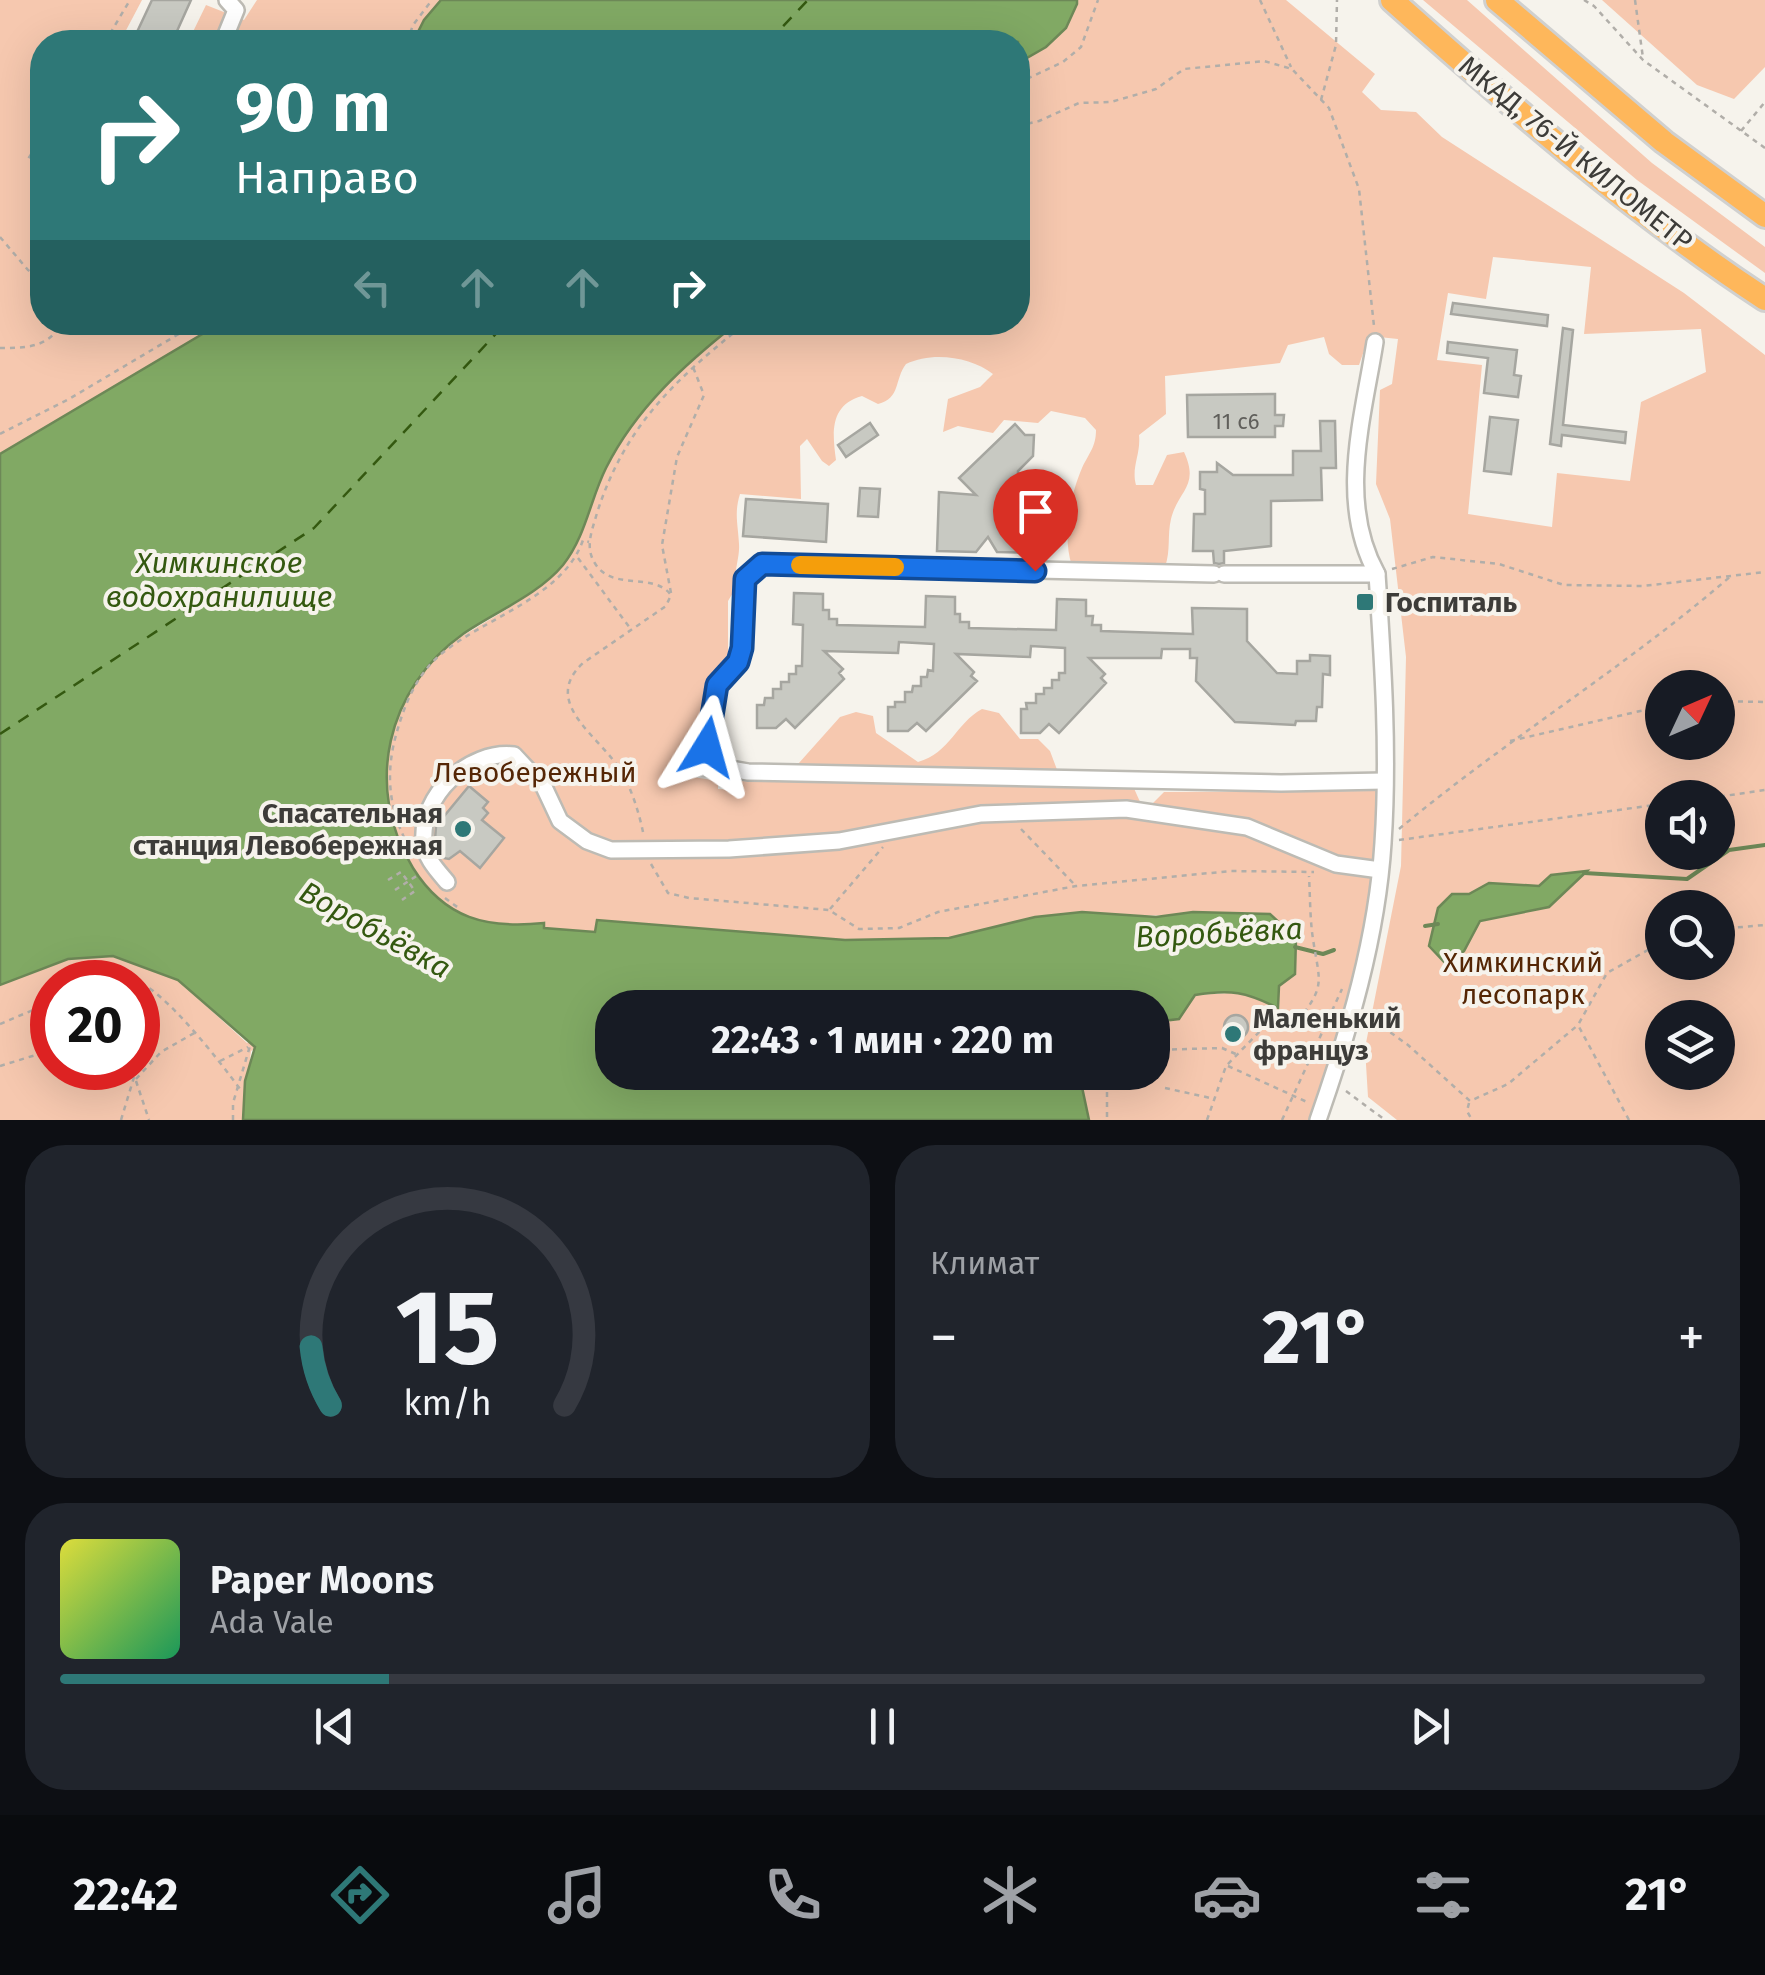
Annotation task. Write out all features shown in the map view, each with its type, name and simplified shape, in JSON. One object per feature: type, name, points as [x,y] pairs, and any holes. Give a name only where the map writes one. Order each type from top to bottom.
[{"type":"highway","name":"МКАД, 76-Й КИЛОМЕТР","points":[[1392,0],[1624,198],[1765,300]]},
{"type":"highway","points":[[1497,0],[1664,142],[1765,216]]},
{"type":"street","points":[[228,0],[236,10],[228,30]]},
{"type":"street","points":[[1315,1112],[1330,1086],[1354,1010],[1383,842],[1384,677],[1373,567],[1352,480],[1376,342]]},
{"type":"street","points":[[1373,567],[1219,574],[762,564],[745,579],[742,648],[738,662],[717,685],[707,747],[725,768],[748,772],[1281,783],[1384,781]]},
{"type":"street","points":[[447,882],[424,846],[425,822],[455,774],[488,754],[514,754],[544,788],[560,822],[587,841],[611,850],[729,849],[839,841],[981,814],[1126,809],[1247,827],[1336,864],[1380,870]]},
{"type":"path","points":[[112,30],[130,0]]},
{"type":"path","points":[[412,30],[432,0]]},
{"type":"path","points":[[1030,77],[1063,62],[1081,46],[1098,0]]},
{"type":"path","points":[[1260,0],[1292,69],[1329,108],[1359,188],[1376,342]]},
{"type":"path","points":[[1321,100],[1336,44],[1337,0]]},
{"type":"path","points":[[1584,0],[1643,60],[1765,148]]},
{"type":"path","points":[[1636,0],[1643,60]]},
{"type":"path","points":[[1030,123],[1079,103],[1102,103],[1156,89],[1184,69],[1264,61],[1292,69]]},
{"type":"path","points":[[1740,132],[1765,102]]},
{"type":"path","points":[[0,237],[30,271]]},
{"type":"path","points":[[0,348],[43,343],[56,335]]},
{"type":"path","points":[[0,434],[180,335]]},
{"type":"path","points":[[671,594],[660,585],[607,575],[598,568],[589,542],[624,447],[648,411],[730,335]]},
{"type":"path","points":[[693,366],[704,395],[677,457],[662,544],[672,582],[671,594],[666,606],[571,674],[567,697],[573,712],[624,775],[643,829],[644,847],[668,893],[829,910],[859,928],[899,928],[938,912],[1076,886],[1231,871],[1326,871]]},
{"type":"path","points":[[390,757],[401,719],[426,670],[467,636],[548,584],[577,556],[583,540],[589,542]]},
{"type":"path","points":[[577,556],[631,630]]},
{"type":"path","points":[[1373,567],[1433,556],[1499,564],[1564,585],[1643,586],[1765,572]]},
{"type":"path","points":[[1383,842],[1509,741],[1676,624],[1732,575]]},
{"type":"path","points":[[1735,701],[1765,702]]},
{"type":"path","points":[[1509,741],[1645,710]]},
{"type":"path","points":[[1735,794],[1765,790]]},
{"type":"path","points":[[1383,842],[1645,806]]},
{"type":"path","points":[[1006,813],[1076,886]]},
{"type":"path","points":[[829,910],[877,856],[892,831]]},
{"type":"path","points":[[388,880],[401,872],[415,891],[402,900]]},
{"type":"path","points":[[1207,1120],[1226,1066],[1266,1024],[1292,1028],[1314,1002],[1322,970],[1312,927],[1309,872]]},
{"type":"path","points":[[395,890],[418,874]]},
{"type":"path","points":[[1735,927],[1765,924]]},
{"type":"path","points":[[1472,1120],[1467,1111],[1470,1101],[1508,1084],[1578,1025],[1607,972],[1645,951]]},
{"type":"path","points":[[1282,1120],[1344,984]]},
{"type":"path","points":[[160,1000],[196,1032],[240,1089]]},
{"type":"path","points":[[0,1024],[30,1011]]},
{"type":"path","points":[[1371,1018],[1470,1101]]},
{"type":"path","points":[[1578,1025],[1629,1120]]},
{"type":"path","points":[[160,1053],[196,1032]]},
{"type":"path","points":[[220,1061],[250,1046],[233,1102],[233,1120]]},
{"type":"path","points":[[1170,1049],[1222,1048],[1238,1055]]},
{"type":"path","points":[[0,1066],[30,1057]]},
{"type":"path","points":[[1226,1066],[1293,1096],[1315,1112]]},
{"type":"path","points":[[1330,1086],[1358,1098],[1384,1120]]},
{"type":"path","points":[[1170,1089],[1215,1100]]},
{"type":"path","points":[[121,1120],[132,1090]]},
{"type":"path","points":[[139,1090],[149,1120]]},
{"type":"path","points":[[1107,1090],[1107,1120]]},
{"type":"green space","points":[[0,0],[142,0],[126,30],[30,30],[30,335],[201,335],[0,454]]},
{"type":"green space","points":[[257,0],[441,0],[419,30],[194,30],[206,5],[244,20]]},
{"type":"green space","points":[[1077,0],[1286,0],[1375,74],[1362,92],[1381,110],[1416,112],[1442,137],[1684,293],[1765,355],[1765,1120],[1397,1120],[1368,1097],[1365,1048],[1401,866],[1406,657],[1390,519],[1376,484],[1380,390],[1392,384],[1398,339],[1369,336],[1359,365],[1342,365],[1329,354],[1324,337],[1288,345],[1280,363],[1165,376],[1166,414],[1139,435],[1135,472],[1136,485],[1153,485],[1167,455],[1184,452],[1188,464],[1189,481],[1171,519],[1165,567],[1072,566],[1068,542],[1071,503],[1096,436],[1096,430],[1085,418],[1051,411],[1038,423],[1004,420],[993,433],[958,426],[943,432],[948,399],[980,387],[993,374],[974,363],[951,358],[928,358],[906,364],[894,393],[885,401],[878,404],[862,396],[844,406],[834,430],[836,460],[829,466],[807,439],[800,446],[801,499],[740,494],[737,586],[728,601],[728,654],[710,683],[697,722],[693,777],[718,781],[718,789],[735,790],[736,781],[782,782],[840,717],[856,712],[873,716],[876,733],[918,762],[938,752],[982,709],[999,713],[1020,739],[1038,739],[1050,751],[1062,783],[1132,784],[1141,804],[1151,805],[1164,792],[1376,791],[1373,886],[1351,994],[1311,1120],[1089,1120],[1083,1090],[1170,1090],[1170,1020],[1179,1019],[1195,995],[1247,992],[1270,914],[1035,917],[949,938],[845,940],[598,920],[596,932],[544,928],[543,923],[488,922],[458,911],[431,890],[402,847],[387,787],[393,725],[405,696],[422,670],[444,648],[526,597],[544,580],[621,441],[689,363],[723,335],[1030,335],[1030,56],[1046,47]],"holes":[[[1493,257],[1591,267],[1584,334],[1701,329],[1706,372],[1641,402],[1630,481],[1557,473],[1552,527],[1468,514],[1482,365],[1437,360],[1448,293],[1486,299]]]},
{"type":"green space","points":[[1423,0],[1467,0],[1652,163],[1765,247],[1765,273],[1637,180]]},
{"type":"green space","points":[[1602,0],[1765,0],[1765,67],[1734,99],[1697,85]]},
{"type":"green space","points":[[113,956],[124,960],[65,960]]},
{"type":"green space","points":[[160,973],[178,980],[247,1043],[252,1040],[256,1048],[251,1051],[243,1120],[0,1120],[0,985],[30,974],[30,1090],[160,1090]]},
{"type":"water","points":[[441,0],[1077,0],[1066,28],[1030,56],[1030,30],[419,30]]},
{"type":"water","name":"Химкинское водохранилище","points":[[201,335],[723,335],[647,407],[618,446],[577,542],[563,565],[541,585],[463,634],[437,656],[416,682],[401,710],[391,741],[389,805],[413,868],[425,885],[453,909],[486,922],[544,923],[544,928],[595,932],[597,920],[845,940],[949,938],[1035,917],[1082,912],[1156,917],[1193,912],[1270,914],[1296,938],[1295,974],[1279,986],[1278,1008],[1247,995],[1219,992],[1195,995],[1179,1019],[1170,1020],[1170,990],[595,990],[595,1090],[1083,1090],[1089,1120],[243,1120],[245,1081],[255,1047],[178,980],[160,973],[160,960],[124,960],[113,956],[30,960],[30,974],[0,985],[0,454]]},
{"type":"water","points":[[1587,871],[1549,907],[1480,921],[1464,951],[1445,963],[1429,946],[1438,908],[1452,894],[1469,894],[1489,883],[1539,886],[1551,875]]},
{"type":"building","points":[[152,0],[191,0],[178,30],[138,30]]},
{"type":"building","points":[[1453,303],[1548,315],[1547,326],[1451,314]]},
{"type":"building","points":[[1563,328],[1573,330],[1563,425],[1626,432],[1625,443],[1562,435],[1561,446],[1550,444]]},
{"type":"building","points":[[1448,342],[1517,350],[1514,375],[1521,376],[1518,397],[1484,393],[1488,358],[1447,353]]},
{"type":"building","points":[[1275,394],[1275,415],[1284,415],[1283,426],[1275,426],[1275,437],[1188,437],[1187,395]]},
{"type":"building","points":[[1490,417],[1518,420],[1511,474],[1484,471]]},
{"type":"building","points":[[1320,421],[1335,421],[1336,468],[1321,468],[1322,500],[1271,501],[1271,546],[1224,551],[1224,563],[1219,564],[1214,563],[1213,551],[1193,551],[1194,514],[1205,514],[1200,472],[1217,472],[1217,463],[1233,475],[1293,475],[1293,451],[1321,451]]},
{"type":"building","points":[[870,423],[878,435],[846,457],[838,445]]},
{"type":"building","points":[[1015,424],[1025,435],[1034,435],[1033,456],[1018,471],[1018,501],[1036,501],[1035,553],[997,552],[988,537],[976,552],[937,551],[939,492],[976,495],[959,478]]},
{"type":"building","points":[[860,488],[880,489],[878,517],[858,516]]},
{"type":"building","points":[[746,499],[828,504],[826,542],[743,536]]},
{"type":"building","points":[[794,593],[823,594],[823,610],[829,610],[829,619],[837,619],[837,625],[925,627],[926,596],[955,597],[955,614],[960,614],[960,622],[969,622],[969,628],[1056,630],[1057,599],[1086,600],[1086,616],[1093,616],[1092,625],[1101,625],[1101,631],[1193,634],[1192,608],[1247,609],[1247,641],[1277,673],[1297,674],[1297,661],[1310,661],[1310,655],[1330,656],[1330,675],[1323,674],[1322,707],[1317,707],[1316,721],[1296,721],[1295,725],[1235,722],[1196,681],[1197,658],[1190,658],[1190,649],[1162,649],[1161,658],[1089,658],[1105,674],[1101,678],[1106,683],[1059,733],[1049,724],[1040,733],[1021,733],[1021,709],[1027,709],[1026,703],[1036,703],[1036,694],[1044,694],[1044,688],[1052,688],[1052,680],[1059,680],[1059,673],[1065,673],[1065,648],[1031,646],[1030,657],[956,654],[974,672],[971,676],[977,681],[926,731],[917,723],[908,731],[888,731],[888,707],[905,702],[905,692],[921,686],[921,677],[927,677],[928,670],[933,671],[934,644],[899,642],[898,653],[824,651],[843,669],[839,673],[844,679],[795,728],[786,719],[776,728],[757,728],[757,705],[764,705],[765,698],[773,698],[773,689],[781,689],[781,682],[789,682],[789,674],[796,674],[796,666],[802,666],[803,625],[793,624]]},
{"type":"building","name":"Спасательная станция Левобережная","points":[[469,786],[488,802],[483,808],[488,813],[482,820],[504,838],[480,868],[460,851],[449,859],[443,858],[435,840],[436,826]]},
{"type":"building","points":[[1231,1015],[1241,1015],[1248,1027],[1241,1039],[1231,1039],[1224,1032],[1224,1022]]},
{"type":"waterway","name":"Воробьёвка","points":[[1584,873],[1687,879],[1729,850],[1765,845]]},
{"type":"waterway","name":"Воробьёвка","points":[[1425,926],[1438,924]]},
{"type":"waterway","name":"Воробьёвка","points":[[1295,947],[1323,954],[1334,950]]},
{"type":"ferry route","points":[[779,30],[808,0]]},
{"type":"ferry route","points":[[0,734],[314,528],[495,335]]},
{"type":"slow traffic","points":[[800,565],[895,567]]},
{"type":"place","name":"Госпиталь","points":[[1365,602]]},
{"type":"place","name":"Спасательная станция Левобережная","points":[[463,829]]},
{"type":"place","name":"Маленький француз","points":[[1233,1034]]},
{"type":"route","points":[[707,747],[717,685],[738,662],[742,648],[745,579],[762,564],[1035,571]]},
{"type":"park label","name":"Левобережный","points":[[535,772]]},
{"type":"park label","name":"Химкинский лесопарк","points":[[1523,978]]}]
